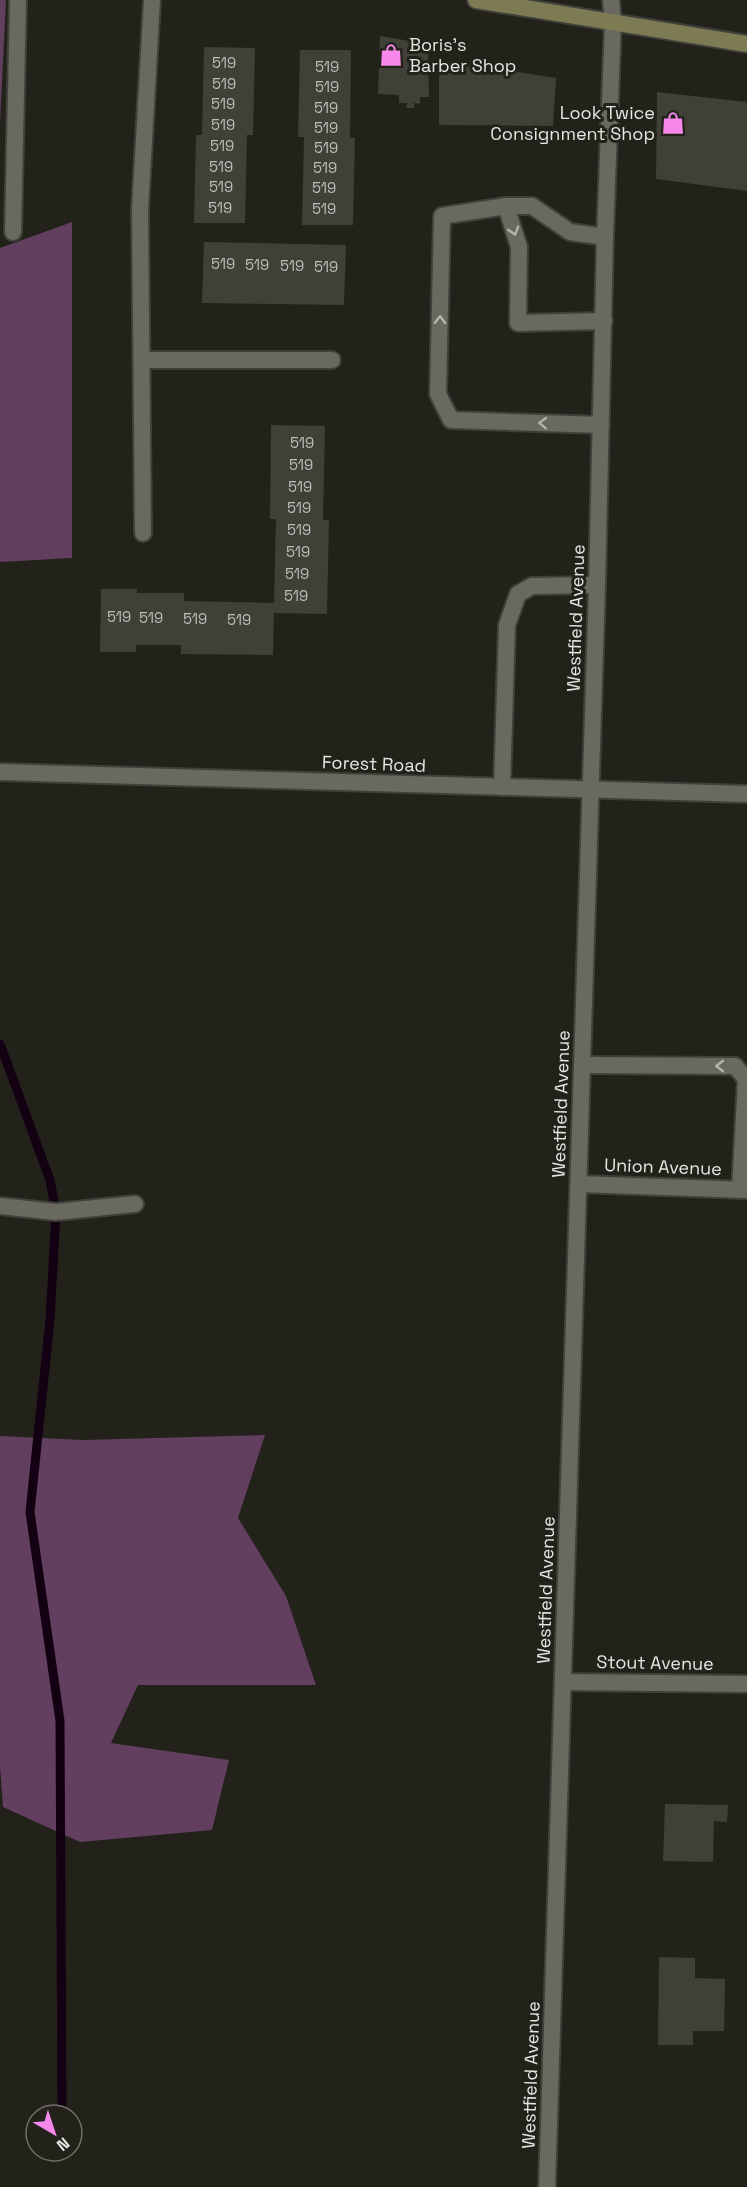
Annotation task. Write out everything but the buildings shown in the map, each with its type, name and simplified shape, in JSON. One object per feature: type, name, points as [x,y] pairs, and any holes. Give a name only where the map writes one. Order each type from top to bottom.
[{"type":"main road","points":[[476,0],[747,44]]},
{"type":"street","points":[[13,232],[18,0]]},
{"type":"street","points":[[143,533],[140,209],[152,0]]},
{"type":"street","name":"Westfield Avenue","points":[[547,2187],[597,585],[605,237],[614,22],[611,0]]},
{"type":"street","points":[[506,206],[519,247],[518,323],[604,321]]},
{"type":"street","points":[[601,425],[451,420],[438,394],[442,216],[506,206],[532,206],[570,232],[605,237]]},
{"type":"street","points":[[142,360],[332,360]]},
{"type":"street","points":[[502,787],[507,625],[518,594],[532,586],[597,585]]},
{"type":"street","name":"Forest Road","points":[[0,772],[747,794]]},
{"type":"street","points":[[582,1065],[735,1066],[746,1079],[744,1190]]},
{"type":"street","name":"Union Avenue","points":[[579,1184],[744,1190]]},
{"type":"street","points":[[0,1206],[56,1212],[135,1204]]},
{"type":"street","name":"Stout Avenue","points":[[563,1682],[747,1684]]},
{"type":"shaded area","points":[[0,0],[6,0],[0,123]]},
{"type":"shaded area","points":[[72,222],[72,558],[0,562],[0,248]]},
{"type":"shaded area","points":[[265,1435],[238,1518],[286,1596],[316,1685],[138,1685],[111,1743],[229,1760],[212,1830],[80,1842],[3,1807],[0,1765],[0,1436],[83,1440]]},
{"type":"waterway","points":[[0,1044],[50,1180],[56,1212],[50,1320],[30,1512],[60,1721],[62,2103]]},
{"type":"place","name":"Boris’s Barber Shop","points":[[391,55]]},
{"type":"place","name":"Look Twice Consignment Shop","points":[[673,123]]}]
